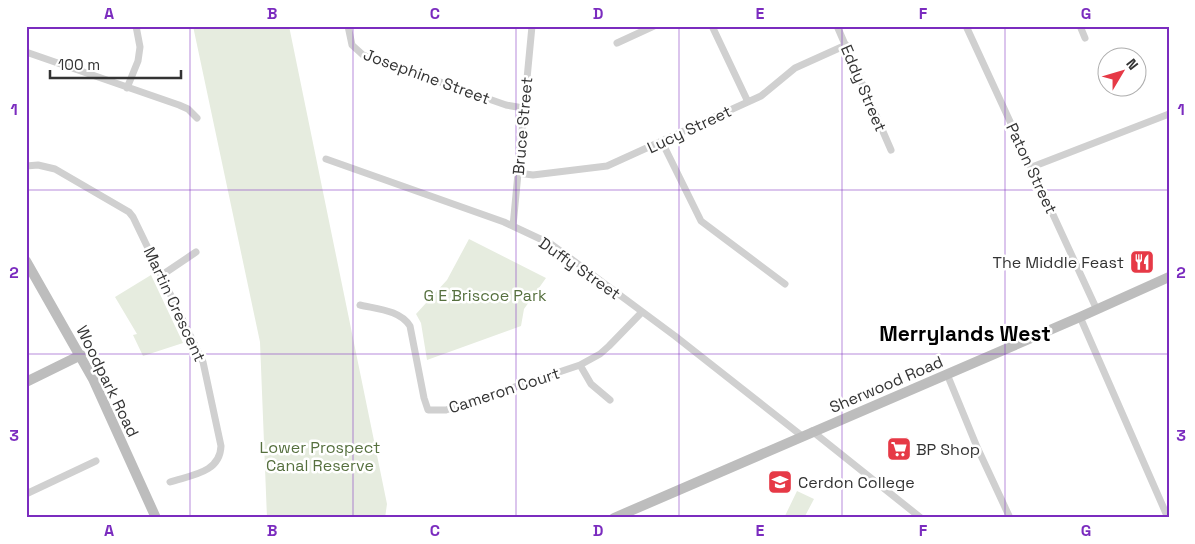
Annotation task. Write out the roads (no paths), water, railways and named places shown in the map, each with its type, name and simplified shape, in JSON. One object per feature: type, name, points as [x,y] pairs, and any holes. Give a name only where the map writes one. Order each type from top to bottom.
[{"type":"main road","name":"Woodpark Road","points":[[26,261],[81,355],[156,518]]},
{"type":"main road","name":"Sherwood Road","points":[[614,518],[1097,310],[1169,276]]},
{"type":"main road","points":[[26,382],[81,355]]},
{"type":"street","points":[[127,88],[138,61],[140,47],[136,26]]},
{"type":"street","name":"Josephine Street","points":[[348,26],[352,44],[363,55],[506,105],[523,108]]},
{"type":"street","name":"Bruce Street","points":[[513,226],[532,26]]},
{"type":"street","points":[[617,43],[654,26]]},
{"type":"street","points":[[712,26],[748,102]]},
{"type":"street","name":"Eddy Street","points":[[837,26],[891,150]]},
{"type":"street","name":"Paton Street","points":[[966,26],[1097,310]]},
{"type":"street","points":[[1080,26],[1085,38]]},
{"type":"street","name":"Lucy Street","points":[[518,173],[533,175],[607,166],[765,94],[799,66],[846,45]]},
{"type":"street","points":[[26,52],[184,107],[197,118]]},
{"type":"street","points":[[1032,167],[1169,114]]},
{"type":"street","points":[[662,142],[701,221],[785,284]]},
{"type":"street","name":"Duffy Street","points":[[326,159],[513,226],[556,247],[920,518]]},
{"type":"street","name":"Martin Crescent","points":[[26,166],[55,169],[129,212],[203,362],[220,446],[219,458],[210,468],[170,482]]},
{"type":"street","points":[[162,276],[196,252]]},
{"type":"street","name":"Cameron Court","points":[[360,305],[392,313],[407,321],[410,326],[428,410],[446,410],[580,365],[600,354],[642,312]]},
{"type":"street","points":[[1080,317],[1168,518]]},
{"type":"street","points":[[580,365],[591,384],[610,400]]},
{"type":"street","points":[[947,374],[977,447],[1010,518]]},
{"type":"street","points":[[26,494],[96,460]]},
{"type":"place","name":"The Middle Feast","points":[[1142,262]]},
{"type":"place","name":"BP Shop","points":[[899,449]]},
{"type":"place","name":"Cerdon College","points":[[780,482]]},
{"type":"district","name":"Merrylands West","points":[[965,334]]},
{"type":"park label","name":"G E Briscoe Park","points":[[485,295]]},
{"type":"park label","name":"Lower Prospect Canal Reserve","points":[[320,456]]}]
